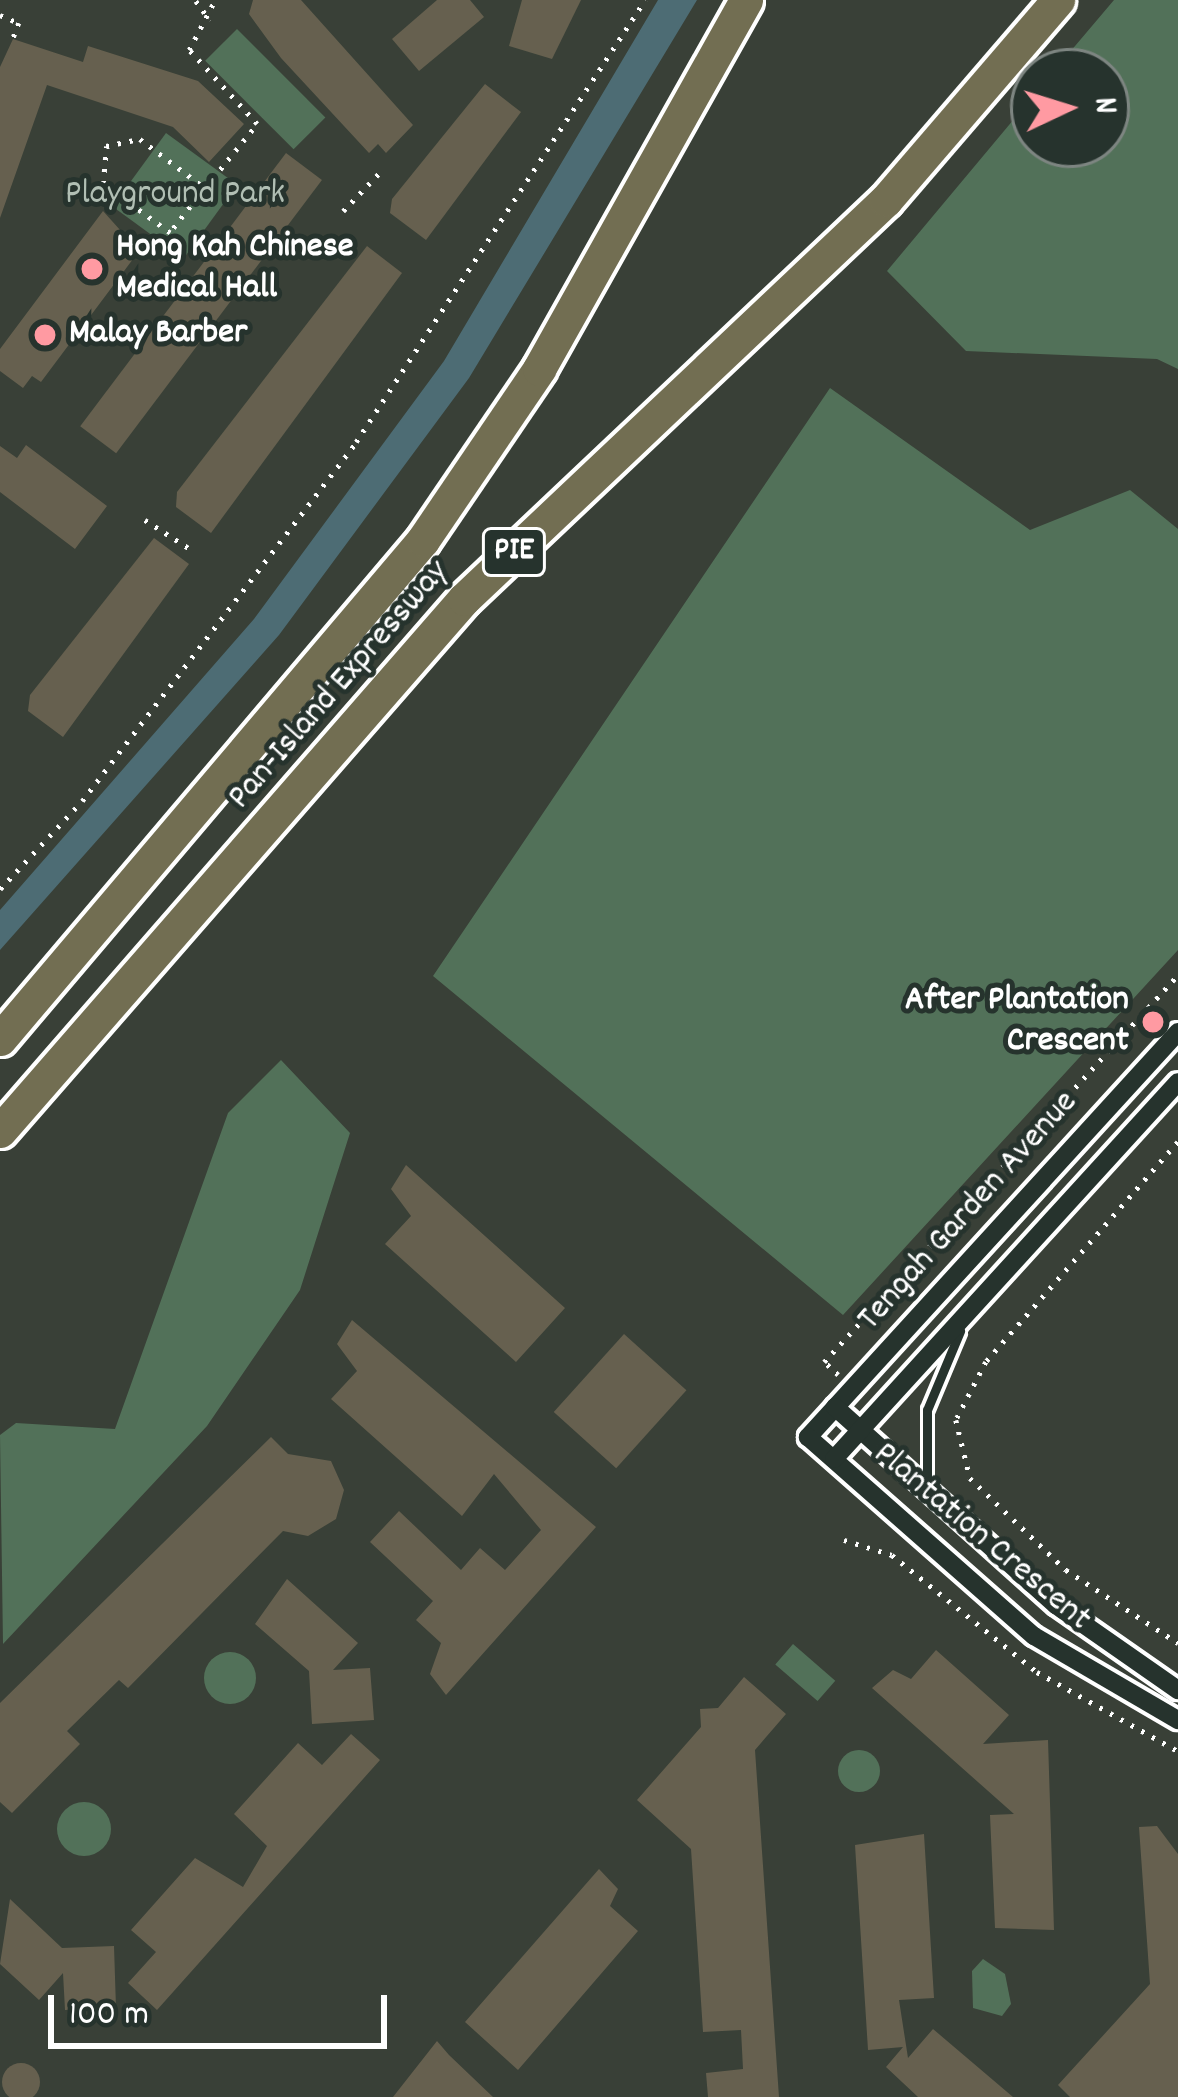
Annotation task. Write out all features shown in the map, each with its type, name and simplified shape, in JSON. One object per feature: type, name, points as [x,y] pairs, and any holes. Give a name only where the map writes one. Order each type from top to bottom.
[{"type":"highway","name":"Pan-Island Expressway","points":[[0,1039],[423,540],[551,350],[746,0]]},
{"type":"highway","name":"Pan-Island Expressway","points":[[0,1131],[464,599],[886,200],[1058,0]]},
{"type":"street","name":"Tengah Garden Avenue","points":[[808,1437],[1178,1032]]},
{"type":"street","name":"Tengah Garden Avenue","points":[[834,1459],[1178,1082]]},
{"type":"street","name":"Plantation Crescent","points":[[835,1407],[1056,1605],[1178,1690]]},
{"type":"street","name":"Plantation Crescent","points":[[808,1437],[1034,1636],[1178,1720]]},
{"type":"lane","points":[[929,1494],[919,1458],[927,1410],[971,1311]]},
{"type":"path","points":[[205,188],[140,139],[106,146],[103,184],[170,233],[257,124],[189,50],[210,20],[215,0]]},
{"type":"path","points":[[0,890],[82,801],[356,442],[645,0]]},
{"type":"path","points":[[196,1],[210,20]]},
{"type":"path","points":[[0,15],[20,23],[14,39]]},
{"type":"path","points":[[343,212],[383,169]]},
{"type":"path","points":[[145,520],[190,549]]},
{"type":"path","points":[[824,1362],[1178,975]]},
{"type":"path","points":[[1178,1142],[974,1378],[956,1448],[970,1478],[1066,1570],[1178,1643]]},
{"type":"path","points":[[844,1540],[892,1555],[1037,1672],[1178,1751]]},
{"type":"green space","points":[[1114,0],[1178,0],[1178,369],[1157,359],[966,351],[887,271],[1010,124],[1010,168],[1130,168],[1130,48],[1073,48]]},
{"type":"green space","points":[[237,29],[325,117],[294,149],[205,61]]},
{"type":"green space","name":"Playground Park","points":[[166,133],[237,185],[184,258],[113,207]]},
{"type":"green space","points":[[830,388],[1030,530],[1130,490],[1178,529],[1178,950],[843,1315],[433,976]]},
{"type":"green space","points":[[281,1060],[350,1133],[300,1290],[207,1426],[3,1644],[0,1435],[16,1423],[115,1429],[228,1113]]},
{"type":"green space","points":[[793,1644],[835,1681],[818,1701],[775,1664]]},
{"type":"green space","points":[[230,1652],[249,1659],[256,1678],[249,1697],[230,1704],[211,1697],[204,1678],[211,1659]]},
{"type":"green space","points":[[859,1750],[874,1756],[880,1771],[874,1786],[859,1792],[844,1786],[838,1771],[844,1756]]},
{"type":"green space","points":[[84,1802],[103,1810],[111,1829],[103,1848],[84,1856],[65,1848],[57,1829],[65,1810]]},
{"type":"green space","points":[[983,1959],[1005,1974],[1011,2004],[1002,2016],[973,2008],[972,1971]]},
{"type":"water","points":[[658,0],[697,0],[469,378],[279,635],[0,950],[0,910],[254,619],[444,361]]},
{"type":"building","points":[[253,0],[301,0],[413,125],[386,153],[378,144],[369,153],[281,58],[249,14]]},
{"type":"building","points":[[437,0],[470,0],[484,17],[419,71],[392,39]]},
{"type":"building","points":[[522,0],[581,0],[552,59],[509,46]]},
{"type":"building","points":[[13,39],[83,62],[88,46],[198,81],[244,124],[209,162],[173,127],[47,85],[0,218],[0,67]]},
{"type":"building","points":[[485,84],[521,112],[426,240],[390,213],[392,199]]},
{"type":"building","points":[[286,153],[322,180],[116,453],[80,426]]},
{"type":"building","points":[[103,211],[139,251],[41,382],[32,376],[23,388],[0,371],[0,349]]},
{"type":"building","points":[[367,246],[402,273],[211,533],[176,507],[177,492]]},
{"type":"building","points":[[26,445],[107,506],[75,549],[0,492],[0,446],[17,458]]},
{"type":"building","points":[[154,538],[189,564],[63,737],[28,711],[30,695]]},
{"type":"building","points":[[406,1165],[565,1308],[516,1362],[385,1244],[411,1216],[391,1189]]},
{"type":"building","points":[[352,1320],[596,1527],[446,1695],[430,1674],[441,1643],[416,1620],[433,1601],[370,1542],[399,1511],[461,1570],[480,1548],[505,1570],[541,1530],[494,1474],[462,1516],[331,1399],[357,1371],[337,1344]]},
{"type":"building","points":[[624,1334],[686,1390],[616,1468],[554,1412]]},
{"type":"building","points":[[271,1437],[288,1454],[331,1461],[344,1490],[336,1519],[308,1536],[283,1531],[128,1688],[119,1680],[67,1731],[80,1744],[12,1813],[0,1802],[0,1703]]},
{"type":"building","points":[[287,1579],[358,1643],[333,1670],[370,1668],[374,1720],[312,1724],[309,1671],[255,1624]]},
{"type":"building","points":[[936,1650],[1009,1715],[983,1744],[1048,1740],[1054,1930],[995,1928],[990,1815],[1014,1814],[872,1688],[893,1670],[911,1679]]},
{"type":"building","points":[[744,1677],[786,1714],[755,1750],[779,2097],[708,2097],[706,2073],[743,2069],[741,2030],[703,2032],[691,1849],[637,1800],[701,1727],[700,1709],[718,1708]]},
{"type":"building","points":[[351,1734],[380,1760],[157,2010],[128,1983],[156,1952],[131,1930],[195,1858],[243,1887],[267,1846],[234,1814],[298,1743],[322,1765]]},
{"type":"building","points":[[1157,1826],[1178,1854],[1178,2097],[1070,2097],[1058,2085],[1150,1984],[1139,1827]]},
{"type":"building","points":[[924,1834],[934,1998],[899,2000],[908,2058],[933,2029],[1013,2097],[918,2097],[886,2067],[903,2047],[868,2050],[855,1845]]},
{"type":"building","points":[[599,1869],[618,1889],[610,1906],[638,1931],[518,2070],[465,2022]]},
{"type":"building","points":[[10,1899],[62,1948],[114,1946],[116,2008],[65,2010],[63,1973],[39,2000],[0,1964]]},
{"type":"building","points":[[437,2041],[449,2055],[493,2097],[393,2097]]},
{"type":"building","points":[[21,2063],[34,2069],[40,2082],[34,2095],[21,2101],[8,2095],[2,2082],[8,2069]]},
{"type":"place","name":"Hong Kah Chinese Medical Hall","points":[[92,269]]},
{"type":"place","name":"Malay Barber","points":[[45,335]]},
{"type":"place","name":"After Plantation Crescent","points":[[1153,1022]]}]
